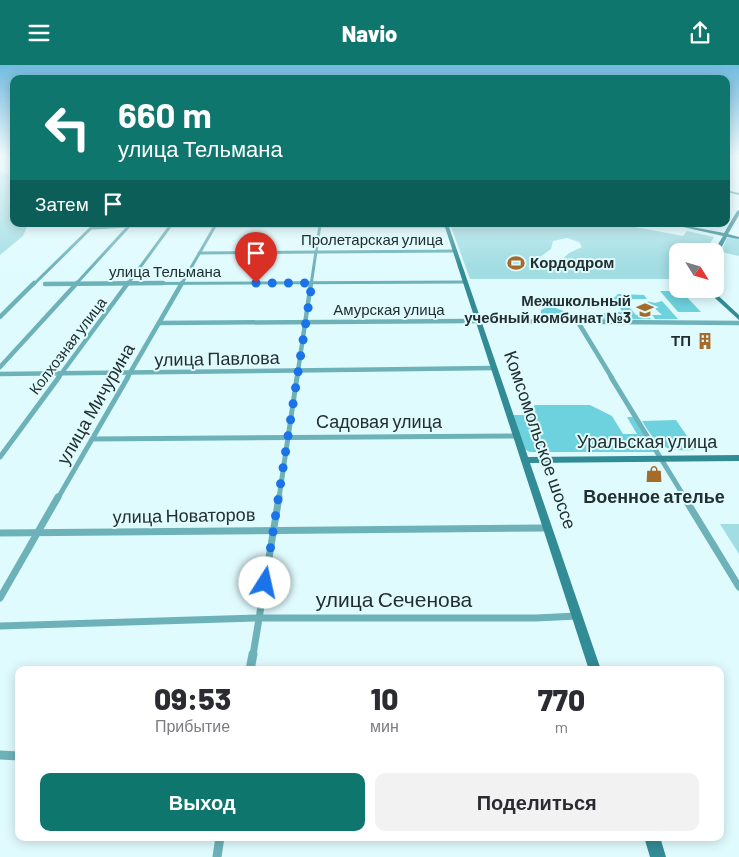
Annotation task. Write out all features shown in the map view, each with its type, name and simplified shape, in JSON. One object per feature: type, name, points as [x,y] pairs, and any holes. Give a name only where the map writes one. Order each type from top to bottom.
[{"type":"main road","points":[[721,243],[737,218],[739,211]]},
{"type":"main road","name":"Комсомольское шоссе","points":[[447,227],[595,666]]},
{"type":"main road","points":[[687,227],[739,238]]},
{"type":"main road","points":[[718,298],[739,318]]},
{"type":"main road","name":"Уральская улица","points":[[525,460],[739,458]]},
{"type":"main road","points":[[653,841],[658,857]]},
{"type":"street","points":[[0,317],[91,228],[98,227]]},
{"type":"street","points":[[0,367],[128,227]]},
{"type":"street","name":"Колхозная улица","points":[[0,457],[170,227]]},
{"type":"street","name":"улица Мичурина","points":[[0,598],[214,227]]},
{"type":"street","points":[[251,666],[274,530],[320,227]]},
{"type":"street","name":"Пролетарская улица","points":[[199,253],[455,251]]},
{"type":"street","name":"улица Тельмана","points":[[45,284],[465,282]]},
{"type":"street","name":"Амурская улица","points":[[159,323],[306,321],[739,323]]},
{"type":"street","points":[[578,322],[739,587]]},
{"type":"street","name":"улица Павлова","points":[[0,374],[129,374],[494,368]]},
{"type":"street","name":"Садовая улица","points":[[92,439],[517,437]]},
{"type":"street","name":"улица Новаторов","points":[[0,533],[548,528]]},
{"type":"street","name":"улица Сеченова","points":[[0,626],[259,618],[536,618],[577,615]]},
{"type":"street","points":[[0,755],[15,756]]},
{"type":"street","points":[[217,857],[219,841]]},
{"type":"shaded area","points":[[0,194],[10,194],[10,227],[27,227],[23,236],[0,255]]},
{"type":"shaded area","points":[[451,227],[635,227],[683,236],[687,231],[714,237],[710,243],[669,243],[669,279],[470,279]],"holes":[[[567,238],[579,242],[582,247],[569,253],[558,263],[539,258],[551,249],[553,241]]]},
{"type":"shaded area","points":[[727,238],[739,238],[739,256],[724,253],[724,245]]},
{"type":"shaded area","points":[[660,291],[669,291],[669,298],[688,298],[701,312],[678,312]]},
{"type":"shaded area","points":[[618,294],[644,295],[647,299],[619,299],[625,302],[636,315],[647,315],[651,319],[589,320],[580,317],[583,314],[623,312],[613,299]]},
{"type":"shaded area","points":[[647,301],[655,303],[662,301],[678,319],[655,319],[652,315],[662,315]]},
{"type":"shaded area","points":[[550,306],[569,313],[571,319],[544,320],[541,317],[541,310]]},
{"type":"shaded area","points":[[535,405],[590,405],[612,416],[623,434],[637,434],[627,417],[634,417],[656,452],[530,452],[524,449],[513,415],[524,415]]},
{"type":"shaded area","points":[[676,420],[694,446],[694,450],[675,450],[662,446],[652,436],[642,421]]},
{"type":"shaded area","points":[[720,524],[739,524],[739,554]]},
{"type":"place","name":"Кордодром","points":[[516,263]]},
{"type":"place","name":"Межшкольный учебный комбинат №3","points":[[645,310]]},
{"type":"place","name":"ТП","points":[[705,341]]},
{"type":"place","name":"Военное ателье","points":[[654,474]]},
{"type":"route","points":[[256,283],[312,283],[265,583]]}]
